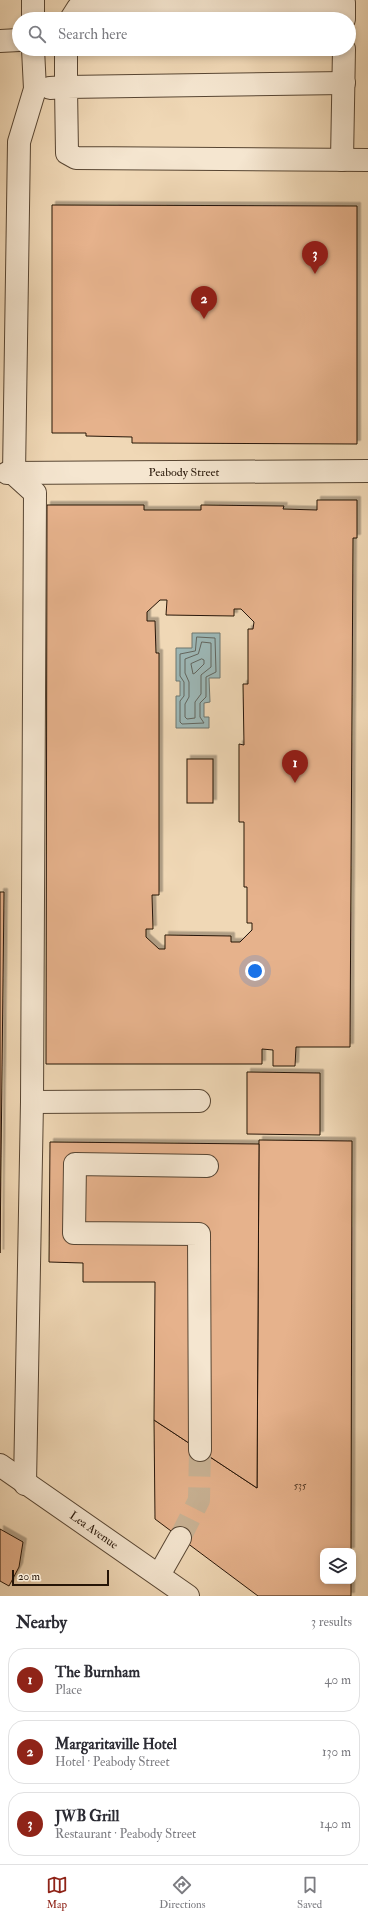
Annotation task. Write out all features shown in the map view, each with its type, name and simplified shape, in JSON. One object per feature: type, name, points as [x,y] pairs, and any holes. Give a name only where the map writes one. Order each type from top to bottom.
[{"type":"street","points":[[33,0],[33,12]]},
{"type":"street","points":[[75,12],[78,8],[344,3],[344,12]]},
{"type":"street","points":[[0,41],[12,40]]},
{"type":"street","points":[[25,1484],[32,1102],[35,493],[7,473],[9,142],[35,89],[33,56]]},
{"type":"street","points":[[66,56],[67,153],[76,158],[368,160]]},
{"type":"street","points":[[342,160],[344,56]]},
{"type":"street","points":[[35,89],[66,87],[344,83]]},
{"type":"street","name":"Peabody Street","points":[[7,473],[368,471]]},
{"type":"street","points":[[32,1102],[200,1100]]},
{"type":"street","points":[[200,1450],[199,1234],[74,1233],[75,1164],[207,1166]]},
{"type":"street","name":"Lea Avenue","points":[[0,1465],[25,1484],[188,1596]]},
{"type":"street","points":[[158,1575],[180,1538]]},
{"type":"water","points":[[192,633],[220,633],[220,678],[209,678],[210,702],[204,703],[204,717],[209,717],[209,728],[176,728],[176,696],[180,696],[180,681],[176,681],[176,648],[192,648]]},
{"type":"building","points":[[52,205],[357,206],[357,444],[132,443],[132,437],[86,436],[86,433],[52,433]]},
{"type":"building","points":[[317,500],[357,500],[357,538],[353,538],[350,1047],[296,1047],[295,1066],[273,1066],[273,1050],[262,1049],[262,1064],[46,1064],[47,505],[144,505],[144,510],[201,510],[201,505],[284,506],[283,509],[317,510]],"holes":[[[160,600],[167,600],[166,615],[234,616],[234,609],[241,609],[254,622],[253,629],[248,629],[248,684],[243,684],[244,745],[239,744],[239,822],[244,822],[244,887],[247,887],[247,923],[252,923],[252,930],[240,942],[231,942],[231,936],[165,935],[165,949],[159,949],[146,937],[146,929],[153,929],[152,895],[159,895],[159,653],[156,653],[155,621],[147,621],[147,612]]]},
{"type":"building","points":[[187,759],[213,759],[213,803],[187,803]]},
{"type":"building","points":[[0,892],[4,892],[0,1253]]},
{"type":"building","points":[[247,1072],[320,1073],[320,1135],[247,1134]]},
{"type":"building","points":[[259,1140],[352,1141],[351,1548],[320,1548],[320,1584],[351,1584],[351,1596],[258,1596],[155,1519],[154,1420],[257,1488]]},
{"type":"building","points":[[50,1142],[259,1144],[257,1488],[154,1420],[155,1282],[83,1282],[83,1263],[49,1262]]},
{"type":"building","points":[[0,1529],[23,1542],[19,1567],[9,1586],[0,1581]]},
{"type":"tunnel","points":[[180,1538],[199,1500],[200,1450]]},
{"type":"place","name":"JWB Grill","points":[[315,274]]},
{"type":"place","name":"Margaritaville Hotel","points":[[204,319]]},
{"type":"place","name":"The Burnham","points":[[295,783]]}]
